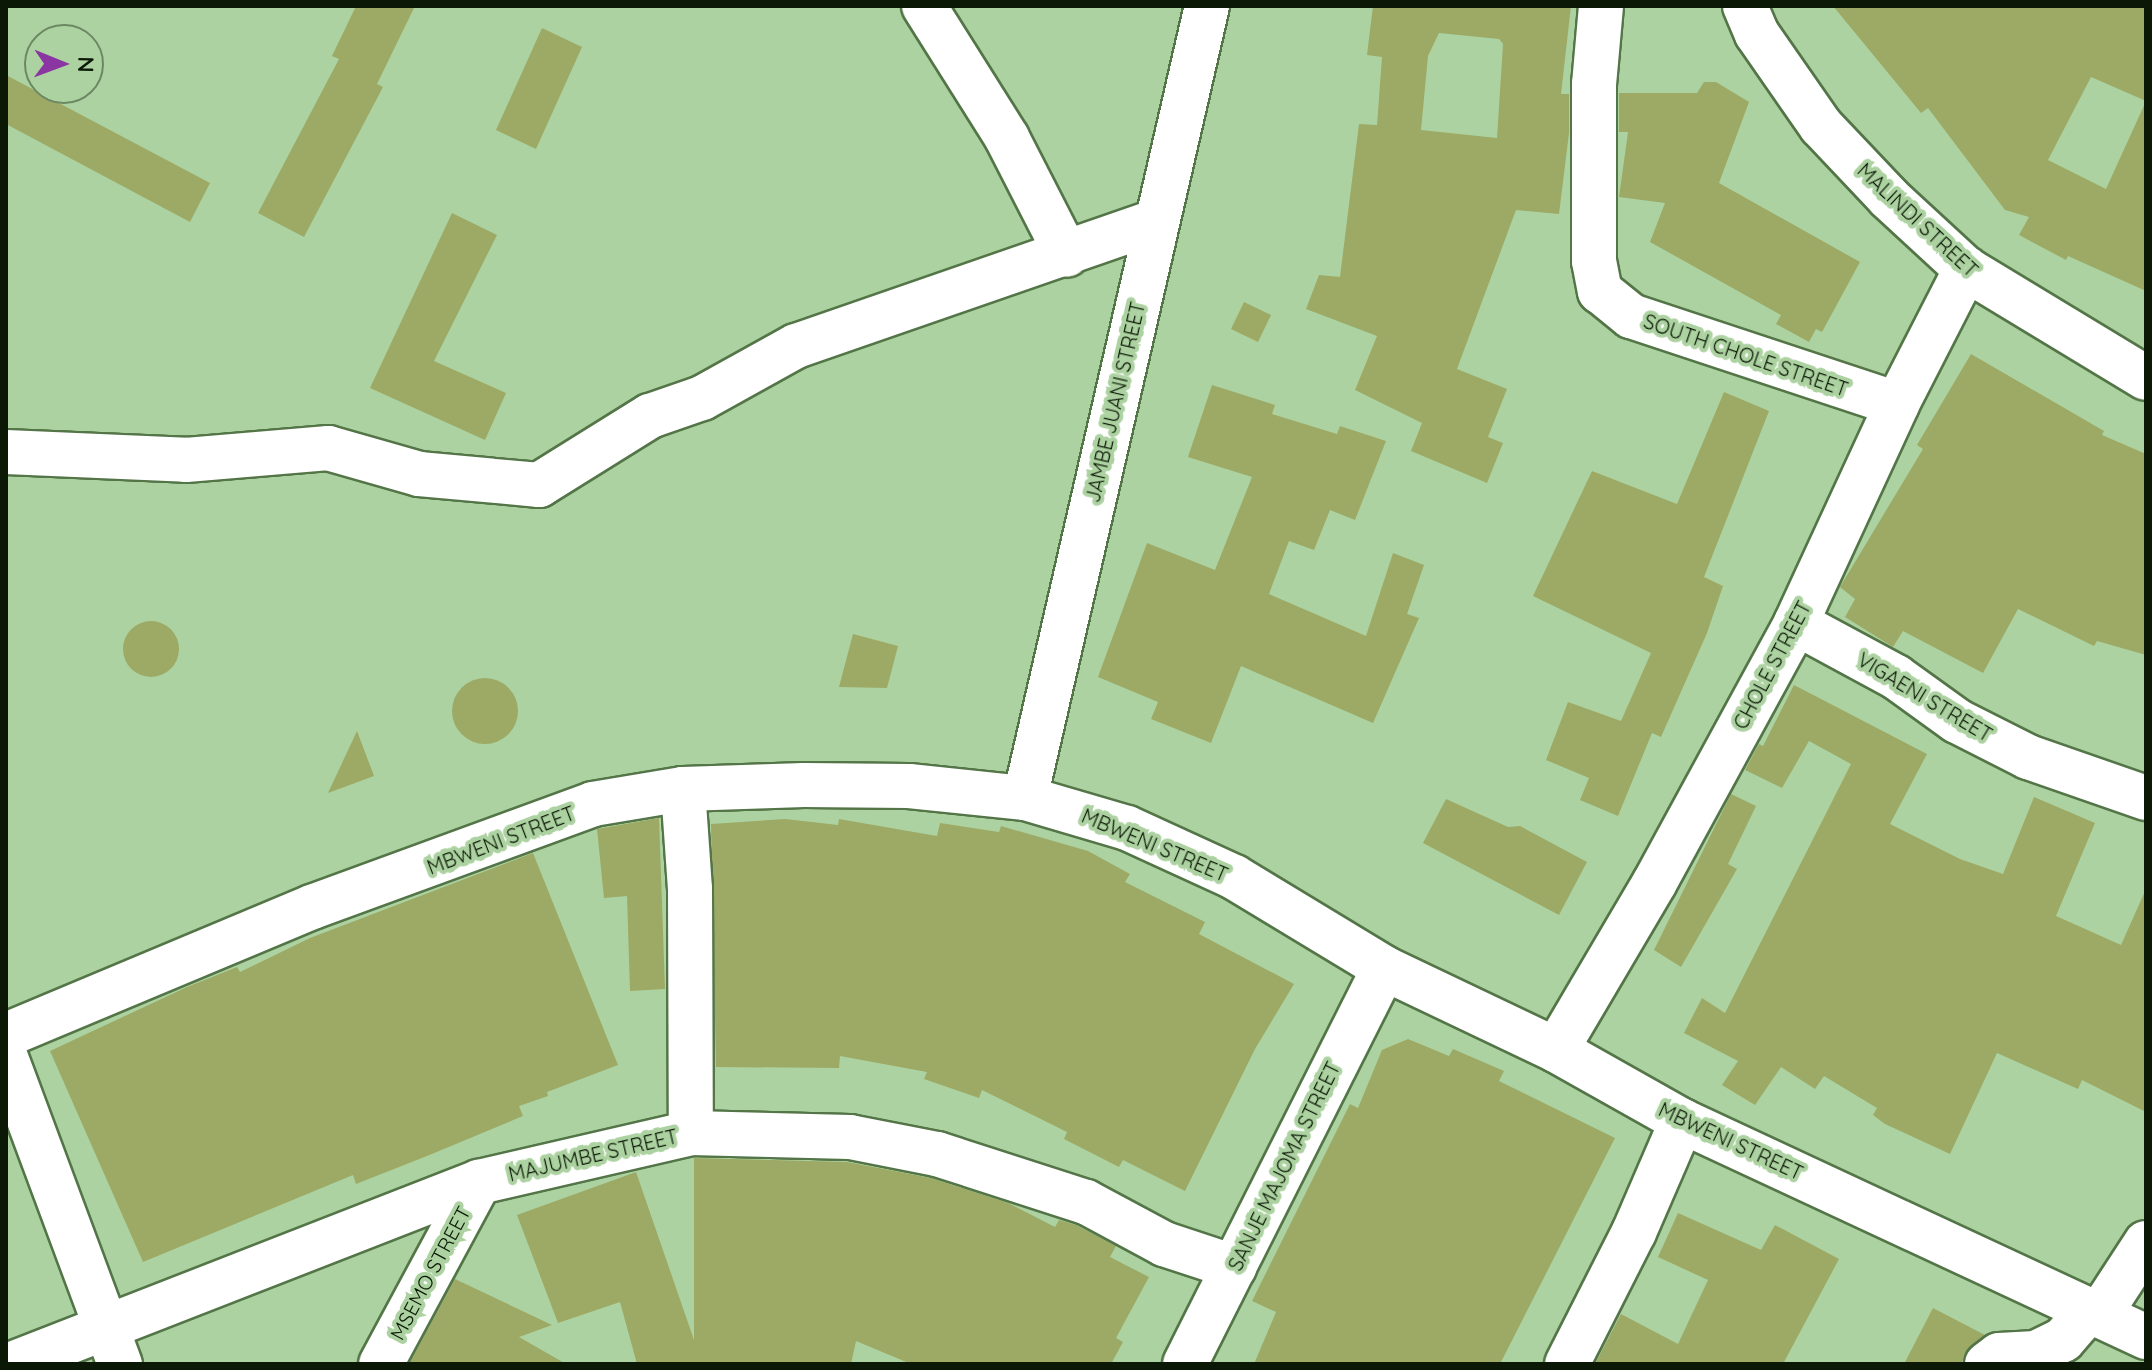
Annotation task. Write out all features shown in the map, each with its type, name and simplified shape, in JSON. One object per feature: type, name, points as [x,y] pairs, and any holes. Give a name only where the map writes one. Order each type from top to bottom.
[{"type":"street","points":[[924,6],[1007,138],[1067,255]]},
{"type":"street","name":"JAMBE JUANI STREET","points":[[1025,798],[1207,6]]},
{"type":"street","name":"SOUTH CHOLE STREET","points":[[1601,6],[1594,84],[1594,261],[1600,291],[1631,316],[1897,404]]},
{"type":"street","name":"MALINDI STREET","points":[[1745,6],[1757,34],[1821,126],[1966,269],[2146,378]]},
{"type":"street","points":[[6,452],[186,460],[328,448],[419,474],[539,485],[650,416],[702,398],[796,346],[1067,255],[1155,222]]},
{"type":"street","name":"CHOLE STREET","points":[[1556,1050],[1655,882],[1796,623],[1897,404],[1966,269]]},
{"type":"street","name":"VIGAENI STREET","points":[[1796,623],[1896,677],[1957,721],[2028,757],[2146,798]]},
{"type":"street","name":"MBWENI STREET","points":[[6,1035],[312,907],[593,804],[683,789],[909,786],[1025,798],[1127,828],[1234,877],[1384,968],[1556,1050],[1682,1121],[2146,1337]]},
{"type":"street","points":[[683,789],[690,889],[691,1133]]},
{"type":"street","name":"SANJE MAJOMA STREET","points":[[1185,1364],[1384,968]]},
{"type":"street","points":[[6,1058],[120,1364]]},
{"type":"street","points":[[1567,1364],[1634,1232],[1682,1121]]},
{"type":"street","name":"MAJUMBE STREET","points":[[12,1364],[104,1324],[479,1182],[691,1133],[850,1137],[937,1154],[1086,1202],[1164,1244],[1234,1267]]},
{"type":"street","name":"MSEMO STREET","points":[[381,1364],[479,1182]]},
{"type":"street","points":[[1987,1364],[1999,1355],[2036,1353],[2063,1340],[2094,1312],[2146,1243]]},
{"type":"building","points":[[356,6],[415,6],[377,84],[383,87],[304,237],[258,213],[339,59],[332,56]]},
{"type":"building","points":[[1373,6],[1571,6],[1561,94],[1569,94],[1569,133],[1559,214],[1516,210],[1457,369],[1507,389],[1488,437],[1503,443],[1487,483],[1411,451],[1422,423],[1355,390],[1377,336],[1306,309],[1319,275],[1340,277],[1359,124],[1377,125],[1382,57],[1367,55]],"holes":[[[1439,33],[1499,39],[1503,44],[1497,138],[1421,130],[1428,56]]]},
{"type":"building","points":[[1833,6],[2146,6],[2146,101],[2146,291],[2068,256],[2066,260],[2019,235],[2029,217],[2005,210],[1928,108],[1921,113]],"holes":[[[2091,77],[2146,101],[2106,189],[2048,160]]]},
{"type":"building","points":[[542,28],[582,47],[536,149],[496,130]]},
{"type":"building","points":[[6,75],[24,85],[24,104],[61,104],[210,183],[190,222],[6,124]]},
{"type":"building","points":[[1704,82],[1716,82],[1749,102],[1719,183],[1860,262],[1822,332],[1816,329],[1809,342],[1776,324],[1781,315],[1650,242],[1665,203],[1619,197],[1628,132],[1619,132],[1619,93],[1697,93]]},
{"type":"building","points":[[452,213],[497,235],[434,361],[506,393],[485,440],[370,388]]},
{"type":"building","points":[[1244,302],[1271,315],[1258,342],[1231,329]]},
{"type":"building","points":[[1971,354],[2104,431],[2102,435],[2146,454],[2146,655],[2097,641],[2094,646],[2018,609],[1983,673],[1903,631],[1893,647],[1845,617],[1855,599],[1840,587],[1923,449],[1917,445]]},
{"type":"building","points":[[1212,385],[1275,405],[1272,414],[1337,434],[1340,426],[1386,441],[1355,520],[1330,510],[1314,550],[1289,541],[1269,594],[1366,636],[1393,553],[1424,565],[1407,614],[1419,618],[1373,723],[1241,666],[1211,743],[1151,719],[1158,702],[1098,677],[1147,543],[1215,570],[1252,477],[1188,457]]},
{"type":"building","points":[[1724,392],[1769,411],[1704,577],[1723,586],[1707,633],[1661,737],[1652,733],[1618,816],[1580,800],[1589,778],[1546,760],[1568,702],[1621,721],[1651,653],[1533,596],[1592,471],[1677,504]]},
{"type":"building","points":[[151,621],[171,629],[179,649],[171,669],[151,677],[131,669],[123,649],[131,629]]},
{"type":"building","points":[[853,634],[898,646],[887,688],[839,687]]},
{"type":"building","points":[[485,678],[498,681],[508,688],[515,698],[518,711],[515,724],[508,734],[498,741],[485,744],[472,741],[462,734],[455,724],[452,711],[455,698],[462,688],[472,681]]},
{"type":"building","points":[[1794,685],[1927,754],[1890,824],[1960,859],[2003,874],[2034,797],[2095,823],[2056,916],[2121,945],[2146,889],[2146,1112],[2082,1080],[2078,1089],[1997,1053],[1950,1154],[1885,1124],[1873,1115],[1877,1108],[1824,1076],[1815,1089],[1781,1067],[1755,1105],[1722,1085],[1738,1061],[1684,1033],[1702,998],[1725,1013],[1851,764],[1809,741],[1782,788],[1745,770],[1759,744],[1763,746]]},
{"type":"building","points":[[357,731],[374,776],[328,793]]},
{"type":"building","points":[[1731,794],[1756,806],[1728,864],[1737,869],[1681,967],[1654,950]]},
{"type":"building","points":[[1446,799],[1508,827],[1520,826],[1587,862],[1559,915],[1423,843]]},
{"type":"building","points":[[659,818],[665,989],[630,991],[627,896],[604,898],[597,829]]},
{"type":"building","points":[[785,819],[838,825],[839,819],[937,836],[940,823],[999,832],[1001,826],[1088,851],[1130,874],[1125,882],[1205,922],[1199,934],[1294,984],[1255,1049],[1185,1191],[1123,1160],[1119,1167],[1064,1139],[1067,1132],[982,1090],[979,1098],[924,1079],[927,1072],[840,1056],[839,1068],[716,1067],[711,824]]},
{"type":"building","points":[[533,853],[618,1065],[547,1092],[548,1096],[519,1106],[523,1116],[427,1156],[356,1184],[353,1175],[143,1262],[50,1051],[187,987],[237,967],[240,972],[310,938]]},
{"type":"building","points":[[1408,1039],[1449,1056],[1453,1049],[1504,1071],[1499,1081],[1615,1138],[1500,1364],[1254,1364],[1276,1312],[1252,1301],[1350,1104],[1358,1108],[1382,1050]]},
{"type":"building","points":[[694,1158],[847,1162],[931,1178],[1008,1203],[1055,1227],[1059,1220],[1076,1225],[1116,1246],[1110,1257],[1149,1277],[1116,1338],[1123,1342],[1111,1364],[911,1364],[856,1341],[851,1364],[637,1364],[620,1302],[558,1323],[517,1215],[636,1172],[694,1340]]},
{"type":"building","points":[[1678,1213],[1761,1250],[1775,1225],[1839,1259],[1783,1364],[1595,1364],[1621,1314],[1678,1344],[1708,1280],[1658,1257]]},
{"type":"building","points":[[455,1279],[552,1325],[519,1337],[566,1364],[409,1364]]},
{"type":"building","points":[[1933,1308],[1985,1335],[1964,1354],[1962,1364],[1904,1364]]}]
